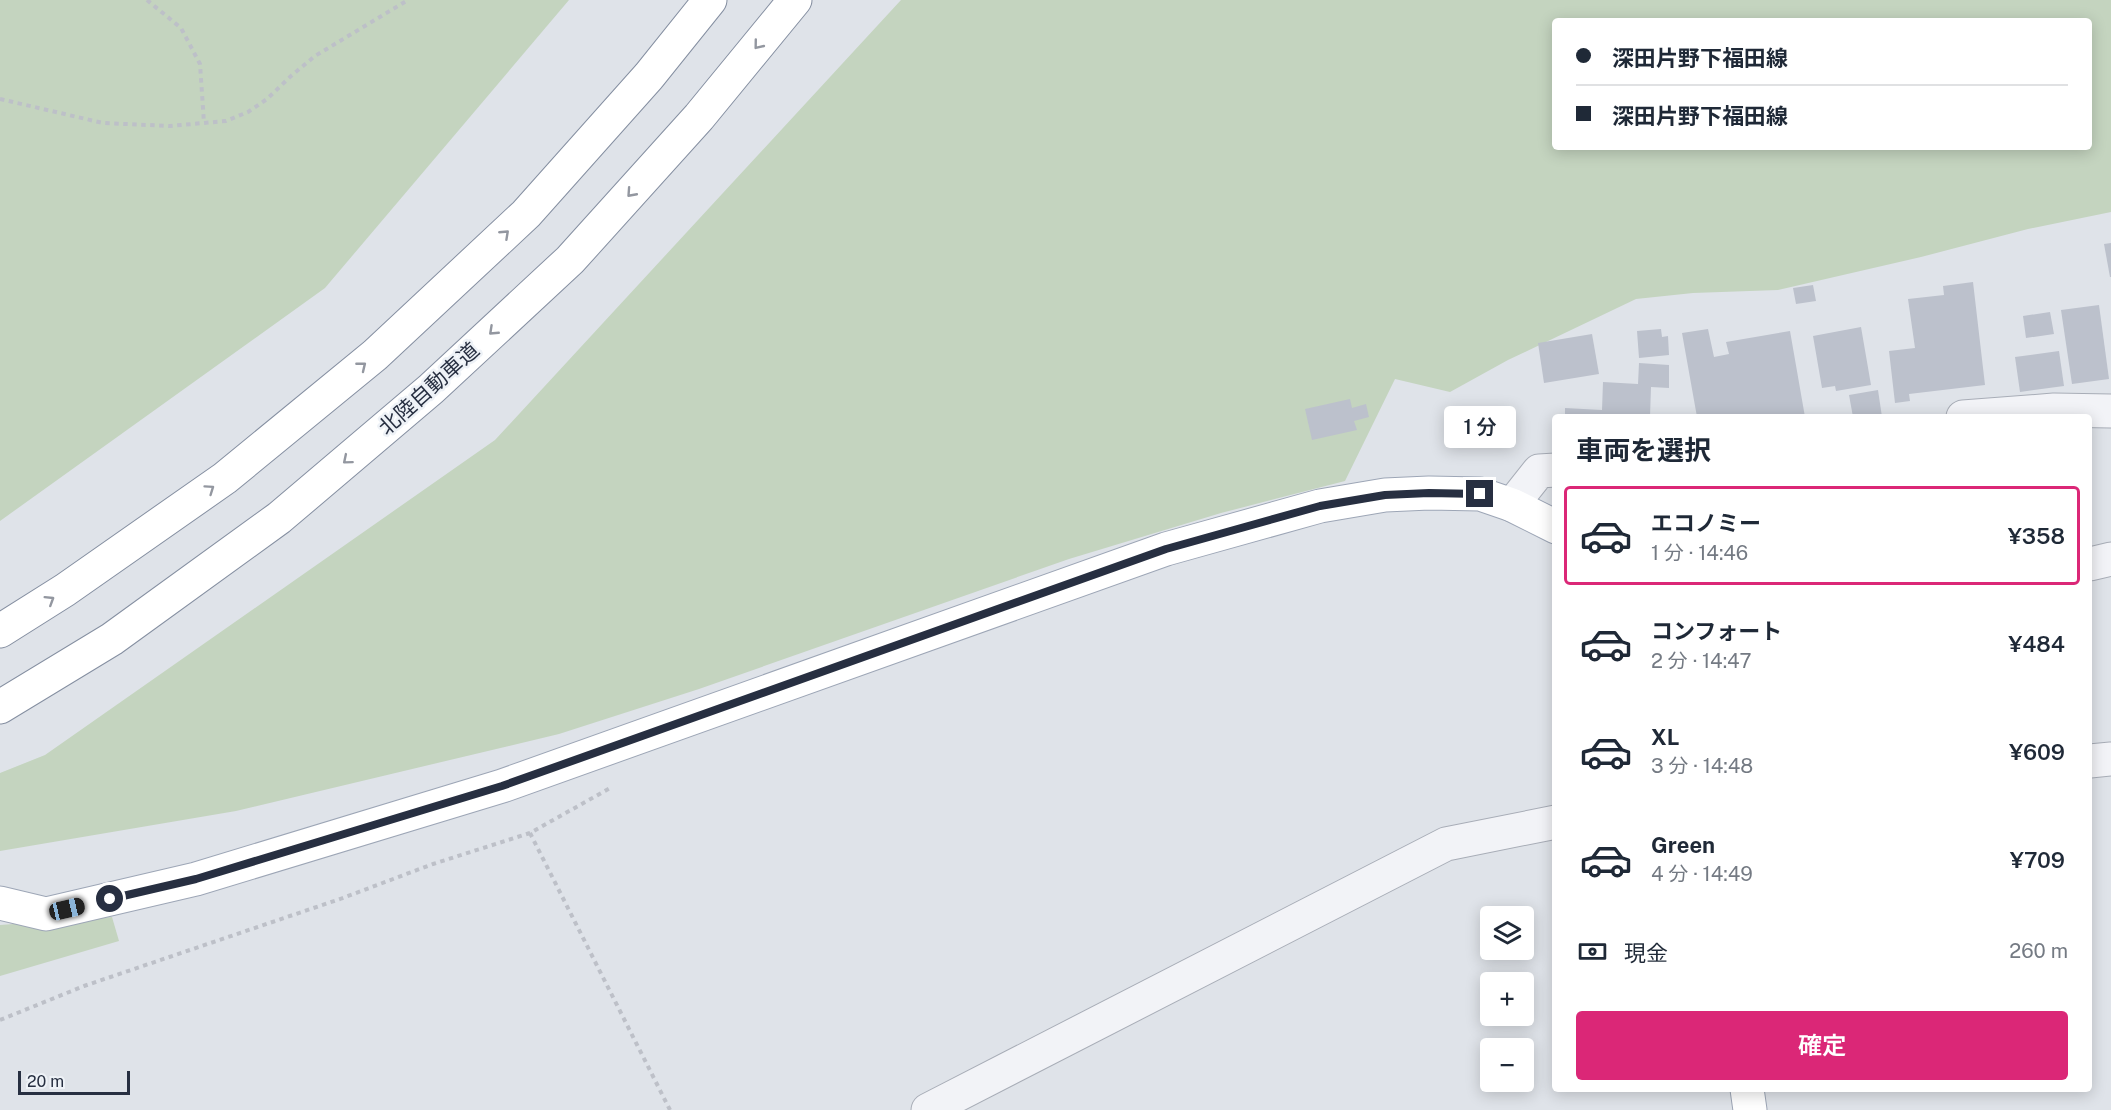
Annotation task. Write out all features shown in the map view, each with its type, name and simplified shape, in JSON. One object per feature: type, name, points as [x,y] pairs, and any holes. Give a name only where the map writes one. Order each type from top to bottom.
[{"type":"main road","points":[[0,631],[65,590],[225,478],[375,356],[526,214],[649,75],[710,0]]},
{"type":"main road","name":"北陸自動車道","points":[[0,707],[112,639],[279,518],[431,389],[570,260],[699,117],[795,0]]},
{"type":"main road","points":[[0,903],[46,914],[230,869],[502,786],[1166,549],[1320,506],[1385,495],[1480,494],[1512,505],[1552,525]]},
{"type":"main road","points":[[1747,1092],[1750,1110]]},
{"type":"street","points":[[2002,414],[2054,410],[2111,411]]},
{"type":"street","points":[[1512,505],[1539,471],[1552,470]]},
{"type":"street","points":[[2092,564],[2111,559]]},
{"type":"street","points":[[2092,761],[2111,759]]},
{"type":"street","points":[[928,1110],[1446,844],[1552,823]]},
{"type":"path","points":[[147,0],[181,28],[201,64],[204,123]]},
{"type":"path","points":[[0,99],[103,123],[144,126],[226,121],[248,112],[267,99],[315,56],[408,0]]},
{"type":"path","points":[[0,1020],[84,986],[340,899],[433,864],[530,834],[615,786]]},
{"type":"path","points":[[530,834],[670,1110]]},
{"type":"green space","points":[[0,0],[569,0],[325,288],[0,521]]},
{"type":"green space","points":[[901,0],[2111,0],[2111,212],[2028,229],[1921,257],[1778,290],[1693,293],[1636,299],[1508,360],[1450,392],[1395,379],[1345,481],[1221,513],[1069,559],[699,689],[559,734],[236,811],[0,851],[0,773],[45,755],[495,440]]},
{"type":"green space","points":[[112,917],[119,941],[0,976],[0,925]]},
{"type":"building","points":[[2111,243],[2111,277],[2110,277],[2104,244]]},
{"type":"building","points":[[1973,282],[1985,385],[1909,394],[1910,401],[1895,403],[1889,351],[1915,348],[1908,299],[1944,295],[1943,286]]},
{"type":"building","points":[[1813,285],[1816,301],[1796,304],[1793,288]]},
{"type":"building","points":[[2099,305],[2109,379],[2072,384],[2061,310]]},
{"type":"building","points":[[2050,312],[2054,334],[2026,338],[2023,316]]},
{"type":"building","points":[[1861,327],[1871,385],[1836,391],[1835,386],[1822,388],[1813,336]]},
{"type":"building","points":[[1661,329],[1662,337],[1668,336],[1669,355],[1639,358],[1637,331]]},
{"type":"building","points":[[1708,329],[1714,357],[1729,354],[1726,342],[1790,331],[1804,414],[1696,414],[1682,333]]},
{"type":"building","points":[[1592,334],[1599,374],[1544,383],[1538,343]]},
{"type":"building","points":[[2059,351],[2064,386],[2020,392],[2015,357]]},
{"type":"building","points":[[1639,363],[1669,365],[1669,388],[1651,387],[1650,414],[1565,414],[1565,408],[1602,410],[1603,382],[1638,384]]},
{"type":"building","points":[[1878,390],[1882,414],[1852,414],[1849,395]]},
{"type":"building","points":[[1350,399],[1352,408],[1366,404],[1369,417],[1354,421],[1357,430],[1312,440],[1305,409]]},
{"type":"route","points":[[110,899],[196,879],[502,786],[1166,549],[1320,506],[1385,495],[1480,494]]}]
